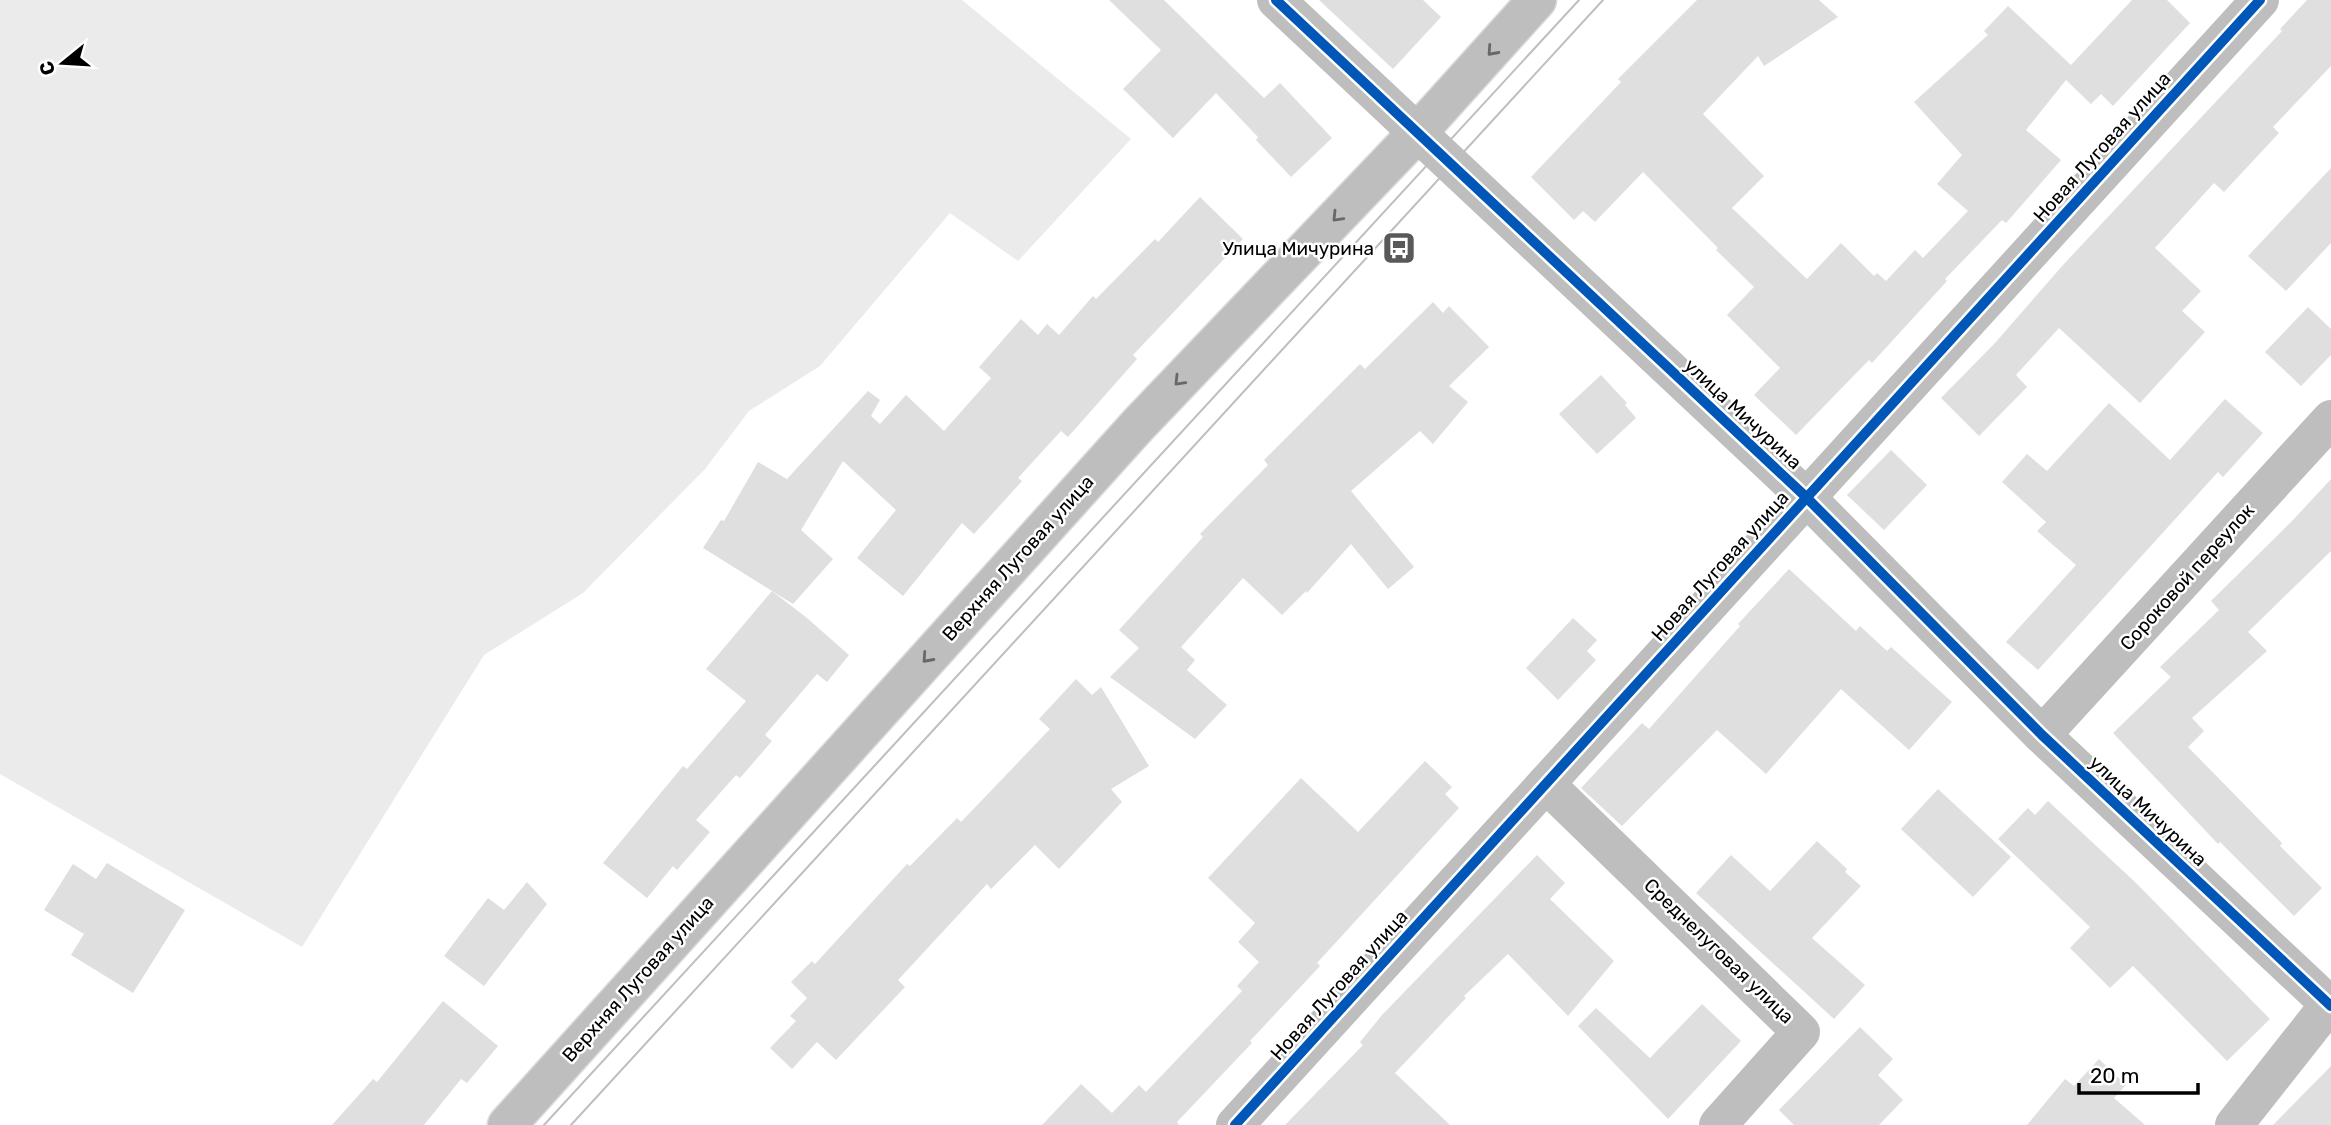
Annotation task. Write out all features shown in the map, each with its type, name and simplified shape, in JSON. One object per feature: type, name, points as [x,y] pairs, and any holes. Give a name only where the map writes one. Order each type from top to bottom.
[{"type":"street","name":"улица Мичурина","points":[[1276,0],[1806,498],[2042,735],[2330,1004]]},
{"type":"street","name":"Верхняя Луговая улица","points":[[507,1125],[1138,425],[1418,132],[1537,0]]},
{"type":"street","name":"Новая Луговая улица","points":[[1235,1125],[2260,0]]},
{"type":"street","name":"Сороковой переулок","points":[[2042,735],[2331,419]]},
{"type":"street","name":"Среднелуговая улица","points":[[1546,784],[1801,1031],[1718,1125]]},
{"type":"street","points":[[2234,1125],[2330,1004]]},
{"type":"shaded area","points":[[0,0],[962,0],[1131,139],[1018,261],[950,213],[820,366],[749,411],[705,469],[583,593],[484,655],[302,947],[0,774]]},
{"type":"building","points":[[1109,0],[1164,0],[1264,98],[1280,83],[1332,138],[1291,177],[1216,93],[1173,138],[1123,89],[1161,50]]},
{"type":"building","points":[[1319,0],[1423,0],[1441,17],[1393,69]]},
{"type":"building","points":[[1697,0],[1819,0],[1838,17],[1764,66],[1758,56],[1703,114],[1764,176],[1732,208],[1807,279],[1841,243],[1874,276],[1877,273],[1886,281],[1915,250],[1923,258],[1968,211],[1937,184],[1962,155],[1914,102],[1988,35],[1984,31],[2008,6],[2071,65],[2132,0],[2167,0],[2190,23],[2113,106],[2101,94],[2091,104],[2066,80],[2026,130],[2061,160],[2006,223],[2002,220],[1945,279],[1947,281],[1872,363],[1869,360],[1796,435],[1754,395],[1780,368],[1727,315],[1754,287],[1643,172],[1595,222],[1583,211],[1574,220],[1531,177],[1621,82],[1618,79]]},
{"type":"building","points":[[2307,0],[2331,0],[2331,66],[2273,127],[2279,133],[2224,192],[2214,183],[2155,248],[2201,291],[2182,311],[2205,332],[2140,403],[2059,328],[2016,375],[2027,387],[1979,436],[1941,398],[1995,343],[2063,265],[2282,31],[2280,29]]},
{"type":"building","points":[[2331,168],[2331,243],[2286,291],[2248,256]]},
{"type":"building","points":[[1200,197],[1243,239],[1133,355],[1137,359],[1068,437],[1061,431],[1018,478],[1022,481],[974,534],[962,523],[903,596],[857,558],[896,510],[843,461],[801,530],[833,559],[793,604],[703,548],[721,520],[724,521],[758,462],[787,479],[868,391],[880,400],[871,416],[880,424],[906,395],[944,431],[991,378],[979,367],[1021,319],[1038,335],[1047,324],[1059,335],[1093,296],[1096,299],[1155,239],[1158,242]]},
{"type":"building","points":[[1433,302],[1443,313],[1449,306],[1489,347],[1449,386],[1468,402],[1433,444],[1420,431],[1351,491],[1414,567],[1388,589],[1351,544],[1307,593],[1306,591],[1282,615],[1243,578],[1181,647],[1195,660],[1187,670],[1227,705],[1195,739],[1110,677],[1139,648],[1119,630],[1203,537],[1200,534],[1268,465],[1264,460],[1360,364],[1365,369]]},
{"type":"building","points":[[2308,307],[2331,329],[2331,355],[2301,386],[2265,352]]},
{"type":"building","points":[[1601,375],[1627,403],[1625,405],[1636,418],[1597,454],[1559,414]]},
{"type":"building","points":[[2225,399],[2263,433],[2223,477],[2218,472],[2038,670],[2006,642],[2076,565],[2037,531],[2046,522],[2002,482],[2027,454],[2047,471],[2109,403],[2170,460]]},
{"type":"building","points":[[1891,450],[1927,485],[1884,530],[1847,495]]},
{"type":"building","points":[[2331,479],[2331,551],[2248,632],[2267,651],[2192,718],[2204,731],[2188,747],[2322,888],[2294,916],[2220,842],[2218,844],[2113,733],[2171,677],[2160,667],[2219,610],[2211,601]]},
{"type":"building","points":[[1789,569],[1856,631],[1860,626],[1887,651],[1891,647],[1952,702],[1909,750],[1841,689],[1766,774],[1717,730],[1622,826],[1581,788],[1642,723],[1649,729],[1740,626],[1738,624]]},
{"type":"building","points":[[772,591],[849,655],[827,682],[817,674],[765,735],[772,741],[740,778],[736,775],[696,820],[710,832],[677,870],[673,866],[647,898],[603,863],[683,766],[687,769],[746,701],[706,669]]},
{"type":"building","points":[[1573,618],[1597,640],[1587,651],[1596,660],[1558,700],[1526,668]]},
{"type":"building","points":[[1076,679],[1092,695],[1101,687],[1149,766],[1111,789],[1122,802],[1059,869],[1035,845],[991,889],[987,884],[898,980],[905,987],[836,1060],[817,1042],[792,1069],[770,1048],[796,1021],[790,1016],[807,998],[791,982],[812,961],[815,964],[907,864],[910,866],[957,818],[961,822],[1050,729],[1039,719]]},
{"type":"building","points":[[1425,761],[1452,787],[1445,794],[1459,808],[1317,963],[1320,966],[1177,1122],[1179,1125],[1042,1125],[1081,1084],[1112,1113],[1139,1085],[1146,1092],[1242,991],[1237,986],[1259,962],[1238,942],[1255,923],[1208,878],[1301,778],[1358,832]]},
{"type":"building","points":[[1938,789],[2011,857],[1973,897],[1901,829]]},
{"type":"building","points":[[2048,801],[2135,882],[2270,1019],[2227,1061],[2133,966],[2110,988],[2070,948],[2090,927],[1998,839],[2028,808],[2035,815]]},
{"type":"building","points":[[1817,841],[1861,886],[1812,938],[1865,985],[1834,1019],[1696,893],[1731,855],[1770,891]]},
{"type":"building","points":[[1537,855],[1565,883],[1550,899],[1614,961],[1568,1016],[1508,954],[1464,996],[1466,998],[1395,1073],[1450,1125],[1285,1125],[1363,1045],[1360,1042],[1382,1015]]},
{"type":"building","points":[[107,863],[185,910],[133,993],[71,955],[84,934],[44,910],[73,864],[96,879]]},
{"type":"building","points":[[527,882],[547,904],[484,986],[444,956],[488,898],[504,910]]},
{"type":"building","points":[[443,1001],[498,1046],[467,1083],[461,1079],[424,1125],[332,1125],[373,1079],[377,1082]]},
{"type":"building","points":[[1702,1004],[1741,1041],[1668,1119],[1578,1026],[1596,1008],[1650,1058]]},
{"type":"building","points":[[1860,1027],[1893,1059],[1878,1075],[1903,1100],[1879,1125],[1794,1125],[1779,1110]]},
{"type":"building","points":[[2099,1059],[2126,1085],[2114,1098],[2145,1125],[2027,1125],[2065,1079],[2074,1086]]},
{"type":"building","points":[[2331,1066],[2331,1125],[2273,1125]]},
{"type":"tram line","points":[[544,1125],[1579,0]]},
{"type":"tram line","points":[[571,1125],[1603,0]]},
{"type":"cycle path","points":[[1276,0],[1806,497],[2042,735],[2331,1006]]},
{"type":"cycle path","points":[[1235,1125],[2260,0]]},
{"type":"place","name":"Улица Мичурина","points":[[1399,248]]}]
